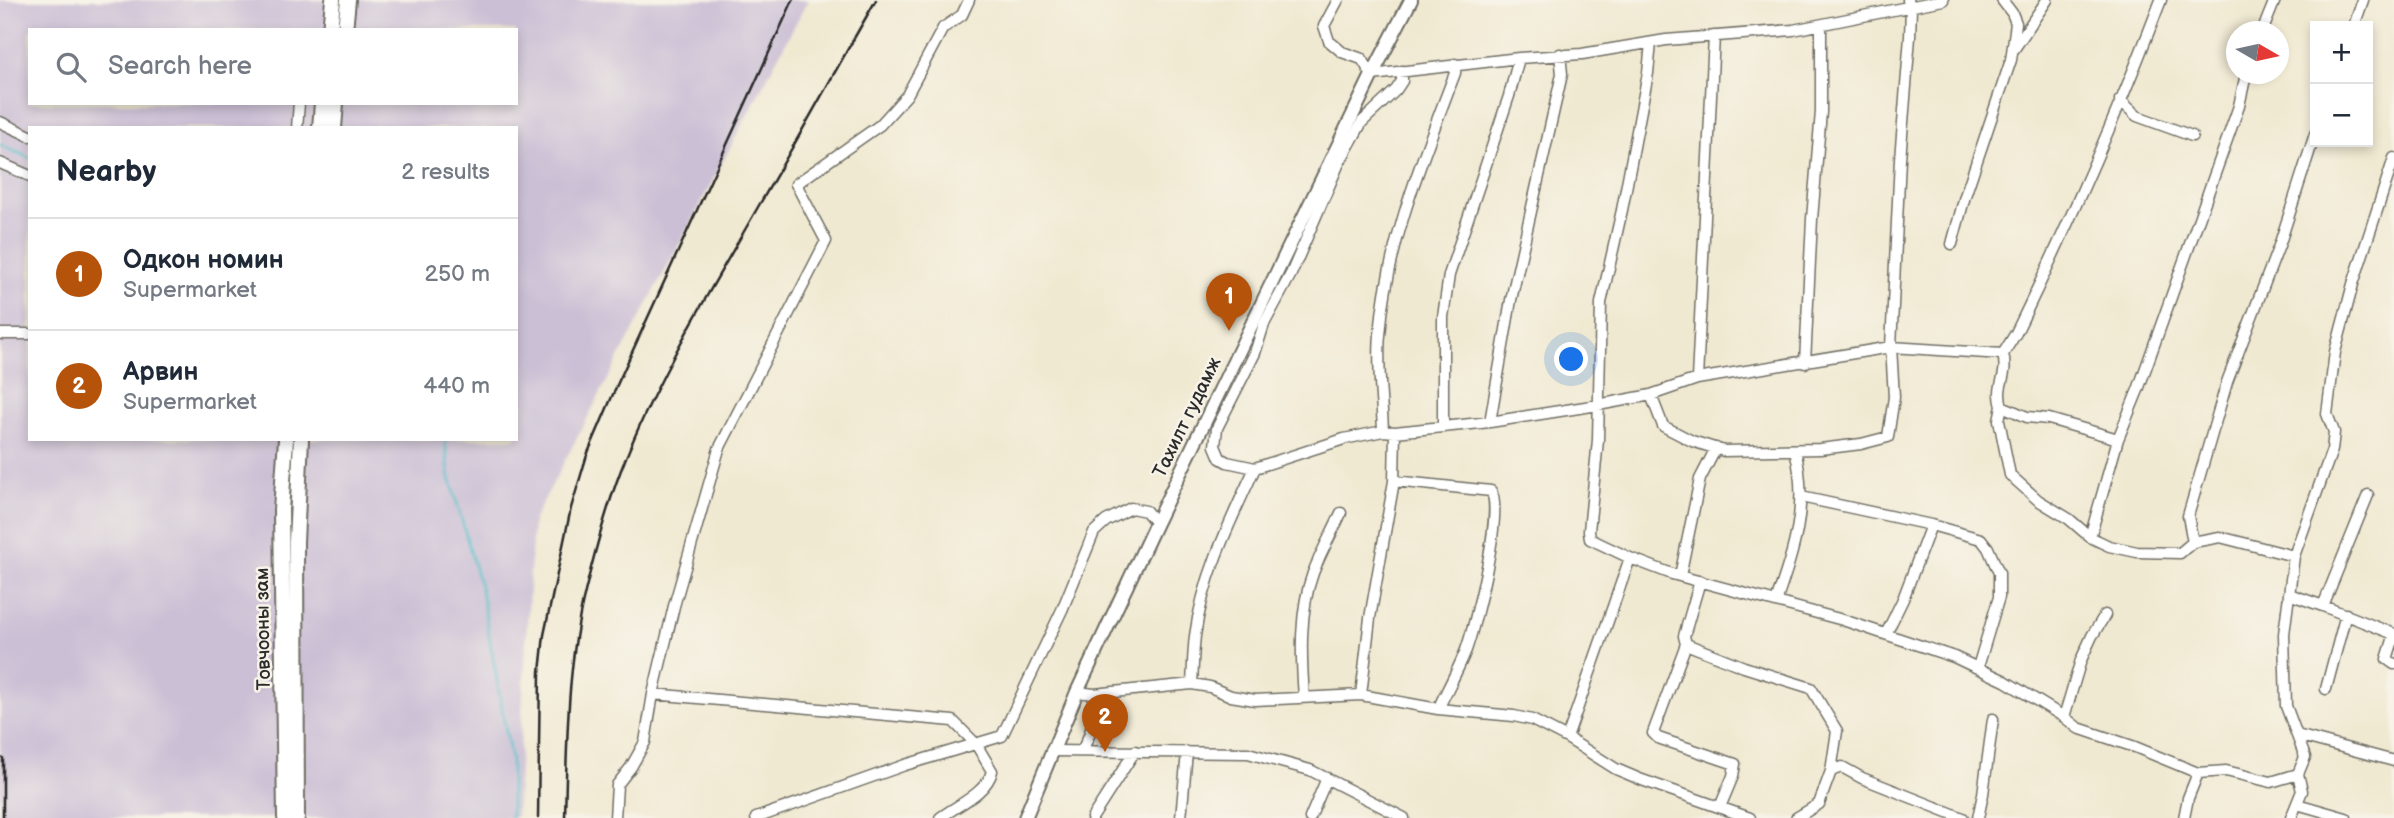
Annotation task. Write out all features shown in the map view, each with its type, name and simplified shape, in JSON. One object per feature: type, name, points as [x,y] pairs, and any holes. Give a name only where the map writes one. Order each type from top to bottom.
[{"type":"highway","points":[[330,28],[333,0]]},
{"type":"highway","points":[[345,28],[348,0]]},
{"type":"highway","points":[[320,126],[322,105]]},
{"type":"highway","points":[[334,126],[336,105]]},
{"type":"highway","name":"Товчооны зам","points":[[285,818],[281,510],[286,441]]},
{"type":"highway","name":"Товчооны зам","points":[[297,818],[296,541],[301,441]]},
{"type":"main road","name":"Тахилт гудамж","points":[[1025,818],[1077,692],[1156,523],[1217,413],[1372,75],[1411,0]]},
{"type":"street","points":[[615,818],[618,785],[645,742],[653,694],[674,606],[719,449],[826,241],[796,184],[880,125],[908,95],[943,27],[962,15],[969,0]]},
{"type":"street","points":[[1338,0],[1324,26],[1329,41],[1342,52],[1362,59],[1372,75],[1455,64],[1581,54],[1714,36],[1793,30],[1821,26],[1910,4],[1943,0]]},
{"type":"street","points":[[1952,244],[2012,52],[2016,23],[2002,0]]},
{"type":"street","points":[[2012,52],[2047,0]]},
{"type":"street","points":[[2161,0],[2037,291],[2003,354],[2007,368],[1998,394],[2002,406],[1999,420],[2010,475],[2038,500],[2069,519],[2090,537],[2109,546],[2137,552],[2180,553],[2193,542],[2220,537],[2294,556]]},
{"type":"street","points":[[2266,21],[2275,0]]},
{"type":"street","points":[[2356,21],[2363,0]]},
{"type":"street","points":[[1651,395],[1663,426],[1692,441],[1724,451],[1796,450],[1861,444],[1888,437],[1894,397],[1891,347],[1910,4]]},
{"type":"street","points":[[1805,363],[1812,219],[1821,112],[1821,26]]},
{"type":"street","points":[[1697,379],[1714,36]]},
{"type":"street","points":[[1651,43],[1648,73],[1622,210],[1601,303],[1596,464],[1590,539],[1630,558],[1680,576],[1886,634],[1978,667],[2064,717],[2078,728],[2135,747],[2198,773],[2226,771],[2271,782],[2298,774]]},
{"type":"street","points":[[1490,422],[1511,300],[1562,74],[1560,54]]},
{"type":"street","points":[[1443,426],[1443,317],[1449,275],[1509,96],[1519,58]]},
{"type":"street","points":[[1383,432],[1380,337],[1389,267],[1414,181],[1455,73],[1455,64]]},
{"type":"street","points":[[1259,320],[1306,243],[1339,163],[1362,122],[1396,90],[1402,81],[1402,71]]},
{"type":"street","points":[[2090,537],[2118,439],[2239,106],[2244,84]]},
{"type":"street","points":[[2120,100],[2137,116],[2192,136]]},
{"type":"street","points":[[297,126],[299,105]]},
{"type":"street","points":[[0,122],[28,135]]},
{"type":"street","points":[[2193,542],[2188,516],[2227,382],[2280,243],[2311,147]]},
{"type":"street","points":[[2291,818],[2302,791],[2298,774],[2305,757],[2286,706],[2284,634],[2294,556],[2332,450],[2333,432],[2328,414],[2335,352],[2353,284],[2394,158]]},
{"type":"street","points":[[0,163],[28,175]]},
{"type":"street","points":[[0,334],[28,334]]},
{"type":"street","points":[[1217,413],[1215,446],[1220,457],[1227,462],[1255,468],[1344,439],[1383,432],[1490,422],[1598,405],[1651,395],[1697,379],[1805,363],[1839,354],[1891,347],[2003,354]]},
{"type":"street","points":[[2002,406],[2027,417],[2049,419],[2118,439]]},
{"type":"street","points":[[1361,695],[1370,618],[1394,481],[1395,432]]},
{"type":"street","points":[[1680,576],[1700,479],[1716,448]]},
{"type":"street","points":[[1776,602],[1800,527],[1802,475],[1796,450]]},
{"type":"street","points":[[1192,684],[1195,635],[1206,586],[1219,548],[1255,468]]},
{"type":"street","points":[[1394,481],[1491,491],[1495,497],[1493,534],[1466,649],[1438,709]]},
{"type":"street","points":[[2323,606],[2368,495]]},
{"type":"street","points":[[1801,497],[1931,525],[1981,539],[1988,548],[1998,573],[1999,597],[1978,667]]},
{"type":"street","points":[[755,818],[905,765],[1002,736],[1062,610],[1094,532],[1130,508],[1146,511],[1156,523]]},
{"type":"street","points":[[1304,697],[1303,627],[1307,592],[1341,513]]},
{"type":"street","points":[[1886,634],[1903,599],[1931,525]]},
{"type":"street","points":[[1567,738],[1630,558]]},
{"type":"street","points":[[1700,581],[1684,636],[1686,644],[1653,733],[1658,738],[1735,764],[1720,807]]},
{"type":"street","points":[[2289,594],[2346,614],[2394,636],[2386,655],[2394,664]]},
{"type":"street","points":[[2326,689],[2346,614]]},
{"type":"street","points":[[2064,717],[2081,660],[2105,615]]},
{"type":"street","points":[[1686,644],[1744,667],[1811,688],[1837,731],[1831,771],[1819,804],[1796,818]]},
{"type":"street","points":[[1077,692],[1094,694],[1192,684],[1255,700],[1361,695],[1438,709],[1514,716],[1532,720],[1567,738],[1616,769],[1750,818]]},
{"type":"street","points":[[653,694],[953,721],[976,744],[992,771],[990,778],[964,803],[940,818]]},
{"type":"street","points":[[1083,750],[1092,734],[1094,694]]},
{"type":"street","points":[[1978,818],[1993,719]]},
{"type":"street","points":[[2297,735],[2394,761]]},
{"type":"street","points":[[1051,751],[1248,753],[1310,770],[1404,818]]},
{"type":"street","points":[[1093,818],[1135,751]]},
{"type":"street","points":[[1181,818],[1187,752]]},
{"type":"street","points":[[1831,771],[1842,767],[1862,778],[1963,818]]},
{"type":"street","points":[[2184,818],[2188,798],[2198,773]]},
{"type":"street","points":[[1310,818],[1327,778]]},
{"type":"street","points":[[2297,804],[2346,818]]},
{"type":"shaded area","points":[[0,0],[808,0],[533,521],[516,818],[0,818]]},
{"type":"waterway","points":[[0,145],[28,157]]},
{"type":"waterway","points":[[445,441],[449,474],[481,590],[511,760],[511,818]]},
{"type":"railway","points":[[538,818],[540,672],[544,635],[571,508],[587,455],[793,0]]},
{"type":"railway","points":[[565,818],[569,704],[579,620],[601,530],[621,470],[651,402],[685,336],[876,0]]},
{"type":"railway","points":[[3,758],[3,818]]},
{"type":"place","name":"Одкон номин","points":[[1229,331]]},
{"type":"place","name":"Арвин","points":[[1105,752]]}]
